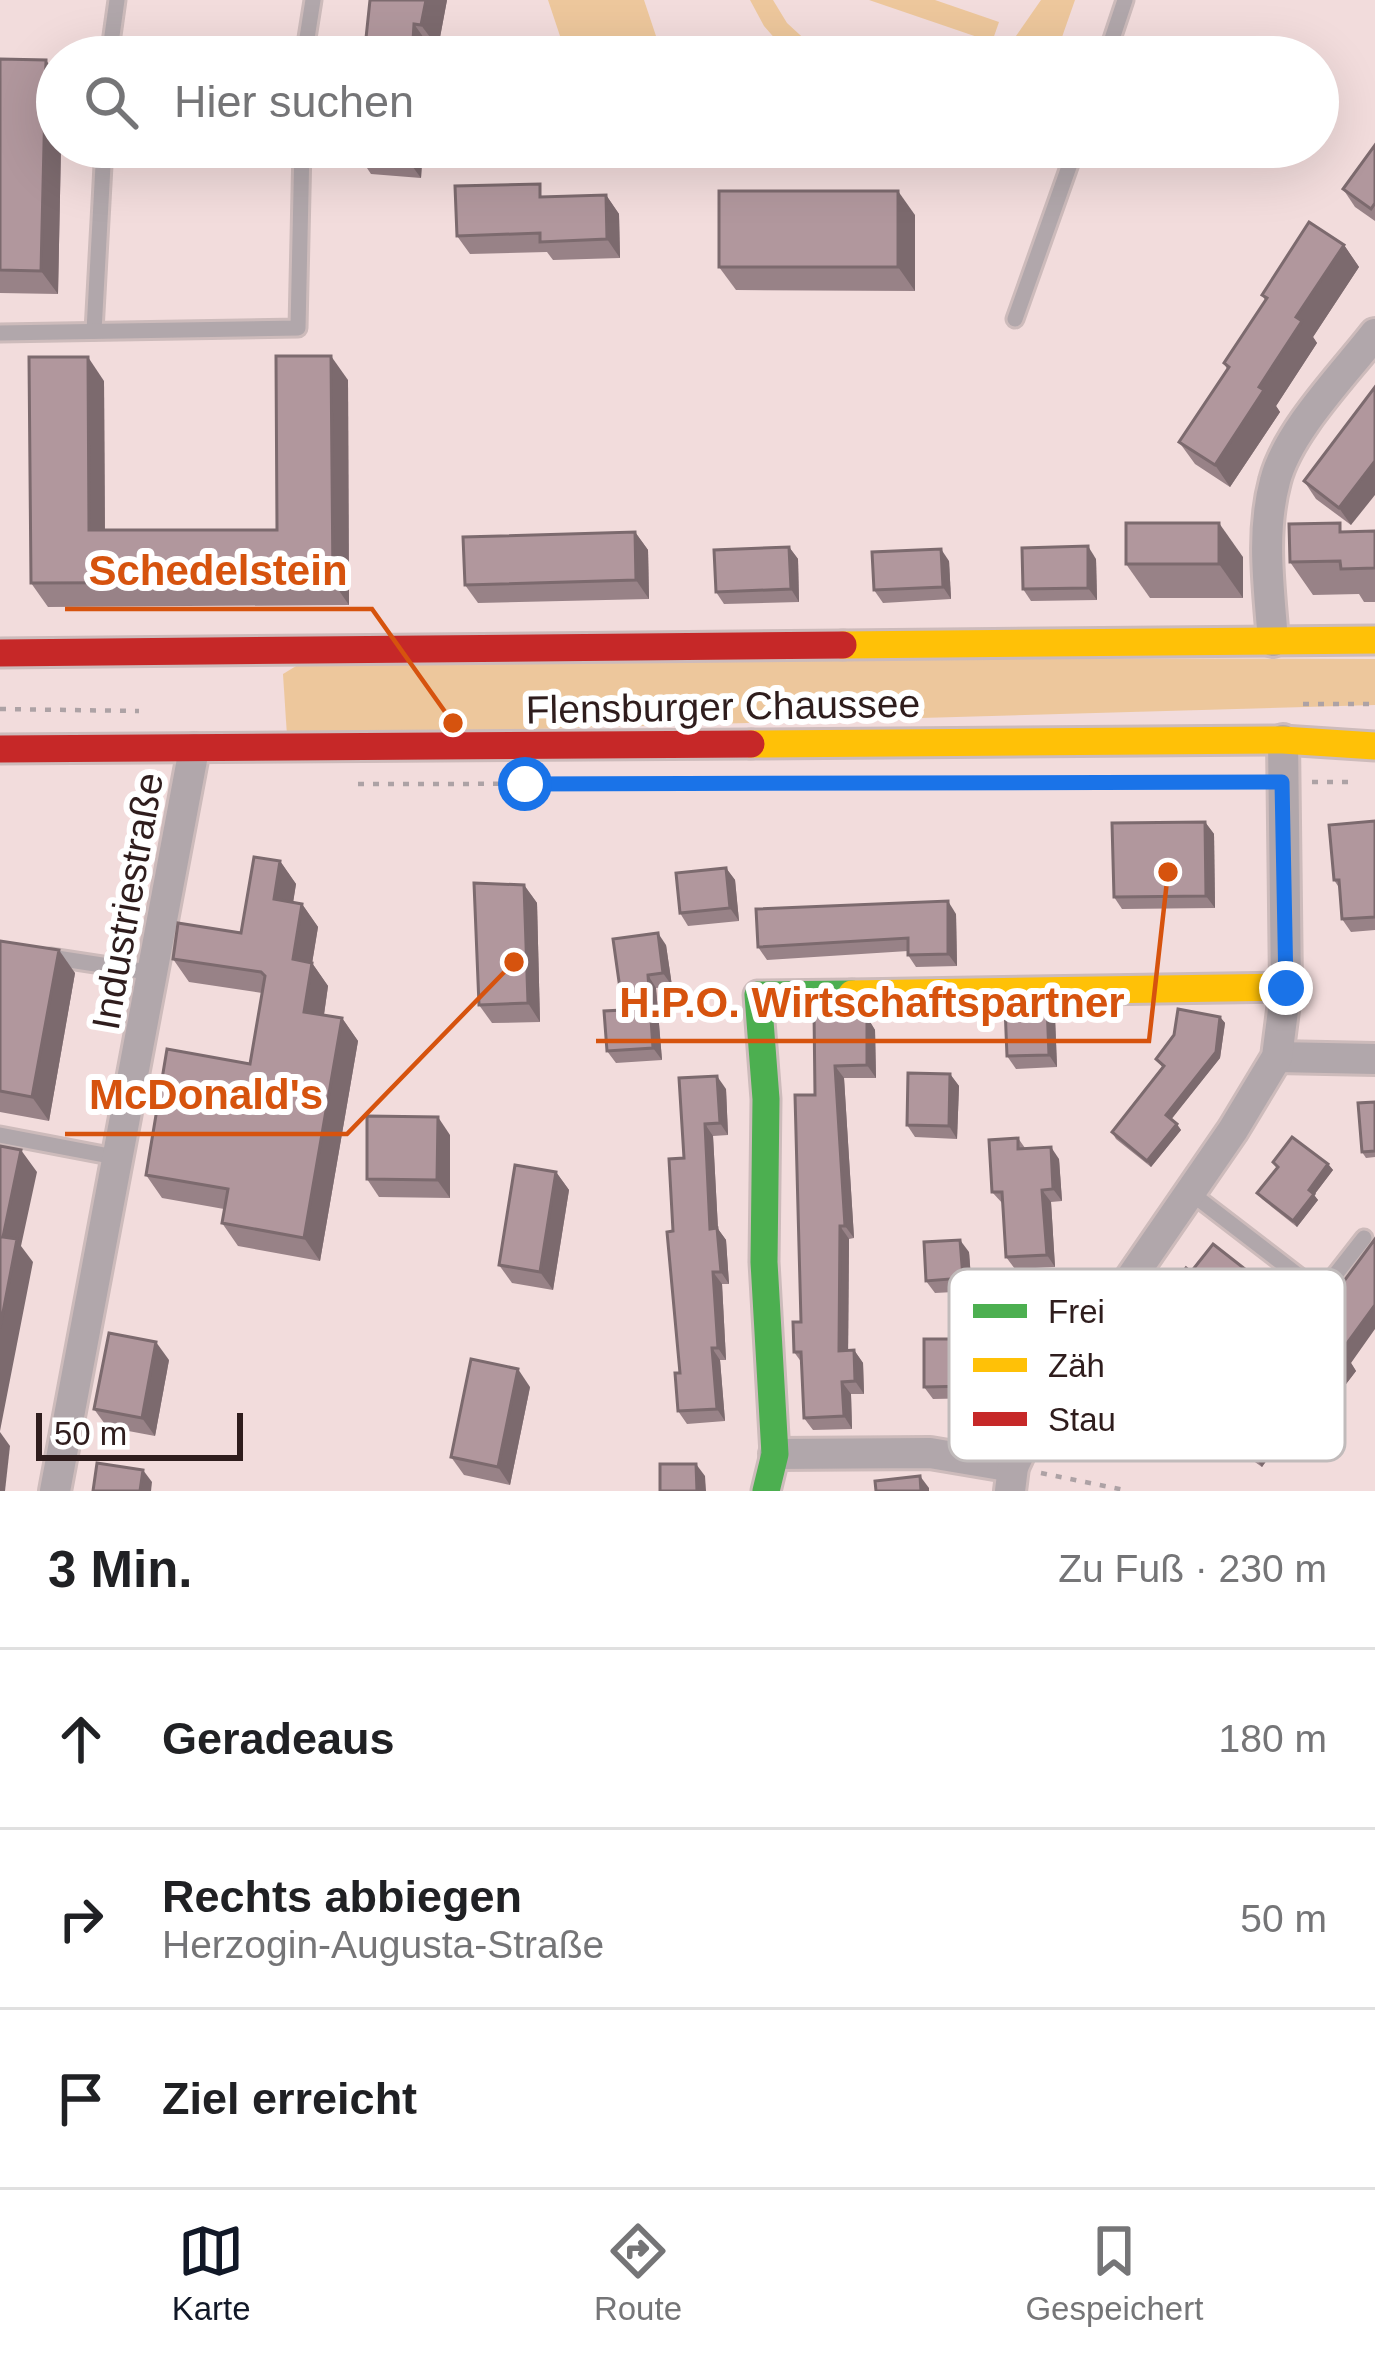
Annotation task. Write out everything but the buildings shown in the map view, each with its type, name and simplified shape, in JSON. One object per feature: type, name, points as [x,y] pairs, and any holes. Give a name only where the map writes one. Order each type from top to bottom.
[{"type":"street","points":[[1273,640],[1266,548],[1275,478],[1302,429],[1375,334]]},
{"type":"street","name":"Flensburger Chaussee","points":[[0,653],[1375,640]]},
{"type":"street","points":[[1138,1269],[1277,1057],[1286,988],[1282,740]]},
{"type":"street","name":"Flensburger Chaussee","points":[[0,749],[1282,740],[1375,746]]},
{"type":"street","name":"Industriestraße","points":[[55,1491],[194,749]]},
{"type":"street","points":[[766,1491],[775,1454],[764,1262],[766,1099],[758,995],[1286,988]]},
{"type":"street","points":[[1277,1057],[1375,1060]]},
{"type":"street","points":[[775,1454],[930,1453],[949,1459]]},
{"type":"street","points":[[955,1461],[1011,1479]]},
{"type":"lane","points":[[113,36],[117,0]]},
{"type":"lane","points":[[307,36],[313,0]]},
{"type":"lane","points":[[1113,36],[1125,0]]},
{"type":"lane","points":[[94,331],[103,168]]},
{"type":"lane","points":[[0,333],[298,328],[302,168]]},
{"type":"lane","points":[[1016,319],[1069,168]]},
{"type":"lane","points":[[22,953],[154,973]]},
{"type":"lane","points":[[0,1135],[119,1159]]},
{"type":"lane","points":[[1191,1193],[1291,1269]]},
{"type":"lane","points":[[1340,1269],[1364,1238]]},
{"type":"path","points":[[352,784],[1375,782]]},
{"type":"path","points":[[1011,1479],[1130,1491]]},
{"type":"shaded area","points":[[548,0],[644,0],[656,36],[560,36]]},
{"type":"shaded area","points":[[750,0],[773,0],[801,36],[773,36]]},
{"type":"shaded area","points":[[869,0],[935,0],[999,22],[994,36],[974,36]]},
{"type":"shaded area","points":[[1041,0],[1075,0],[1062,36],[1016,36]]},
{"type":"shaded area","points":[[311,657],[1375,659],[1375,705],[287,736],[283,674]]},
{"type":"traffic: fast","points":[[766,1491],[775,1454],[764,1262],[766,1099],[758,995],[852,994]]},
{"type":"traffic: slow","points":[[843,645],[1375,640]]},
{"type":"traffic: slow","points":[[751,744],[1283,740],[1375,746]]},
{"type":"traffic: slow","points":[[852,994],[1286,987]]},
{"type":"traffic: jam","points":[[0,653],[843,645]]},
{"type":"traffic: jam","points":[[0,749],[751,744]]},
{"type":"place","name":"Schedelstein","points":[[453,723]]},
{"type":"place","name":"H.P.O. Wirtschaftspartner","points":[[1168,872]]},
{"type":"place","name":"McDonald's","points":[[514,962]]},
{"type":"route","points":[[525,784],[1282,782],[1286,988]]}]
